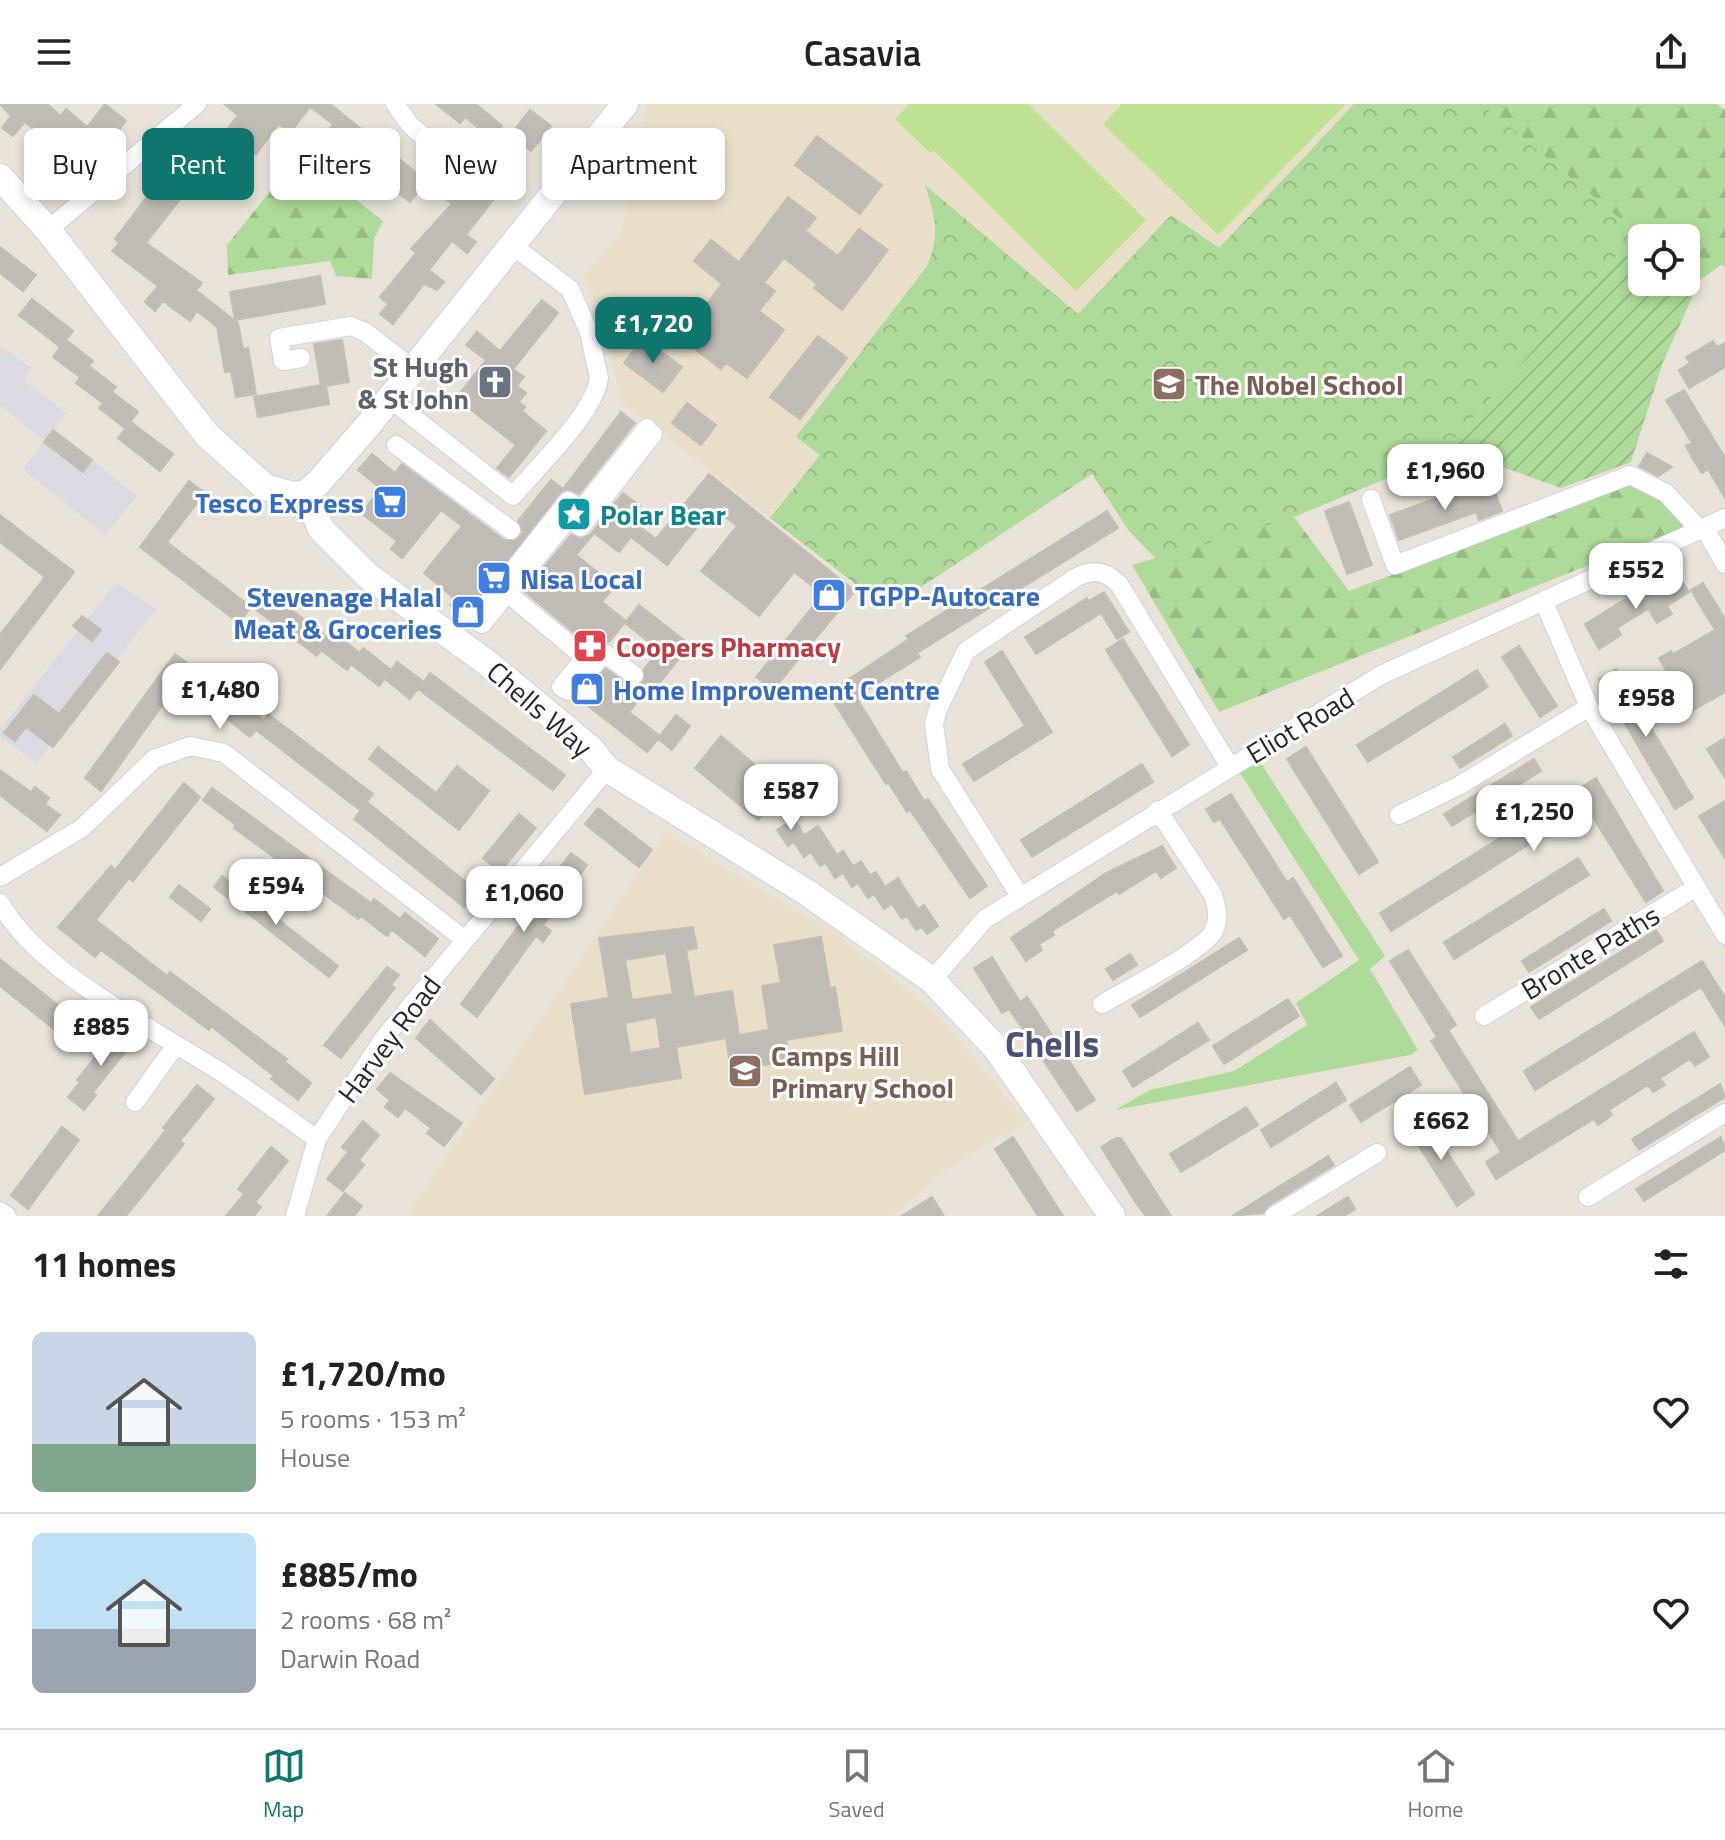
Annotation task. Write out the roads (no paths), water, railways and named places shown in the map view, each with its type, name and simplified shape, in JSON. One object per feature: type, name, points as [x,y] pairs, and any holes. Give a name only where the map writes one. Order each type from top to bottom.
[{"type":"street","points":[[48,230],[197,104]]},
{"type":"street","points":[[395,104],[416,130]]},
{"type":"street","points":[[0,177],[48,230],[207,435],[265,487],[282,495],[306,493],[413,369],[625,104]]},
{"type":"street","points":[[389,398],[513,496],[584,410],[597,389],[599,378],[579,306],[570,289],[512,245]]},
{"type":"street","points":[[301,358],[283,361],[279,338],[351,326],[365,332],[413,369]]},
{"type":"street","points":[[504,590],[650,431]]},
{"type":"street","points":[[396,445],[511,530]]},
{"type":"street","points":[[1371,499],[1395,565],[1558,506],[1630,475],[1666,493],[1703,530],[1725,564]]},
{"type":"street","name":"Chells Way","points":[[306,493],[315,519],[329,538],[368,576],[462,632],[554,703],[607,769],[806,892],[932,980],[996,1048],[1112,1216]]},
{"type":"street","points":[[504,590],[530,545],[574,515]]},
{"type":"street","name":"Eliot Road","points":[[932,980],[971,931],[1020,896],[1381,675],[1725,518]]},
{"type":"street","points":[[1020,896],[940,769],[934,724],[966,651],[1075,578],[1088,572],[1101,572],[1119,584],[1230,767]]},
{"type":"street","points":[[504,590],[594,665],[604,653],[634,675]]},
{"type":"street","points":[[1544,602],[1589,707],[1725,935]]},
{"type":"street","points":[[1399,815],[1460,785],[1589,707]]},
{"type":"street","points":[[0,877],[82,828],[154,759],[190,746],[224,753],[465,940]]},
{"type":"street","name":"Harvey Road","points":[[295,1216],[317,1139],[384,1038],[607,769]]},
{"type":"street","points":[[1102,1004],[1199,946],[1215,928],[1217,910],[1213,895],[1158,810]]},
{"type":"street","name":"Bronte Paths","points":[[1484,1016],[1695,888]]},
{"type":"street","points":[[0,903],[11,923],[38,953],[227,1076],[317,1139]]},
{"type":"street","points":[[135,1102],[176,1045]]},
{"type":"street","points":[[1588,1197],[1725,1113]]},
{"type":"street","points":[[1274,1216],[1377,1153]]},
{"type":"street","points":[[0,1211],[7,1216]]},
{"type":"place","name":"St Hugh & St John","points":[[495,382]]},
{"type":"place","name":"The Nobel School","points":[[1169,384]]},
{"type":"place","name":"Tesco Express","points":[[390,502]]},
{"type":"place","name":"Polar Bear","points":[[574,514]]},
{"type":"place","name":"Nisa Local","points":[[494,578]]},
{"type":"place","name":"TGPP-Autocare","points":[[829,595]]},
{"type":"place","name":"Stevenage Halal Meat & Groceries","points":[[468,612]]},
{"type":"place","name":"Coopers Pharmacy","points":[[590,646]]},
{"type":"place","name":"Home Improvement Centre","points":[[587,689]]},
{"type":"place","name":"Camps Hill Primary School","points":[[745,1071]]},
{"type":"district","name":"Chells","points":[[1052,1043]]}]
